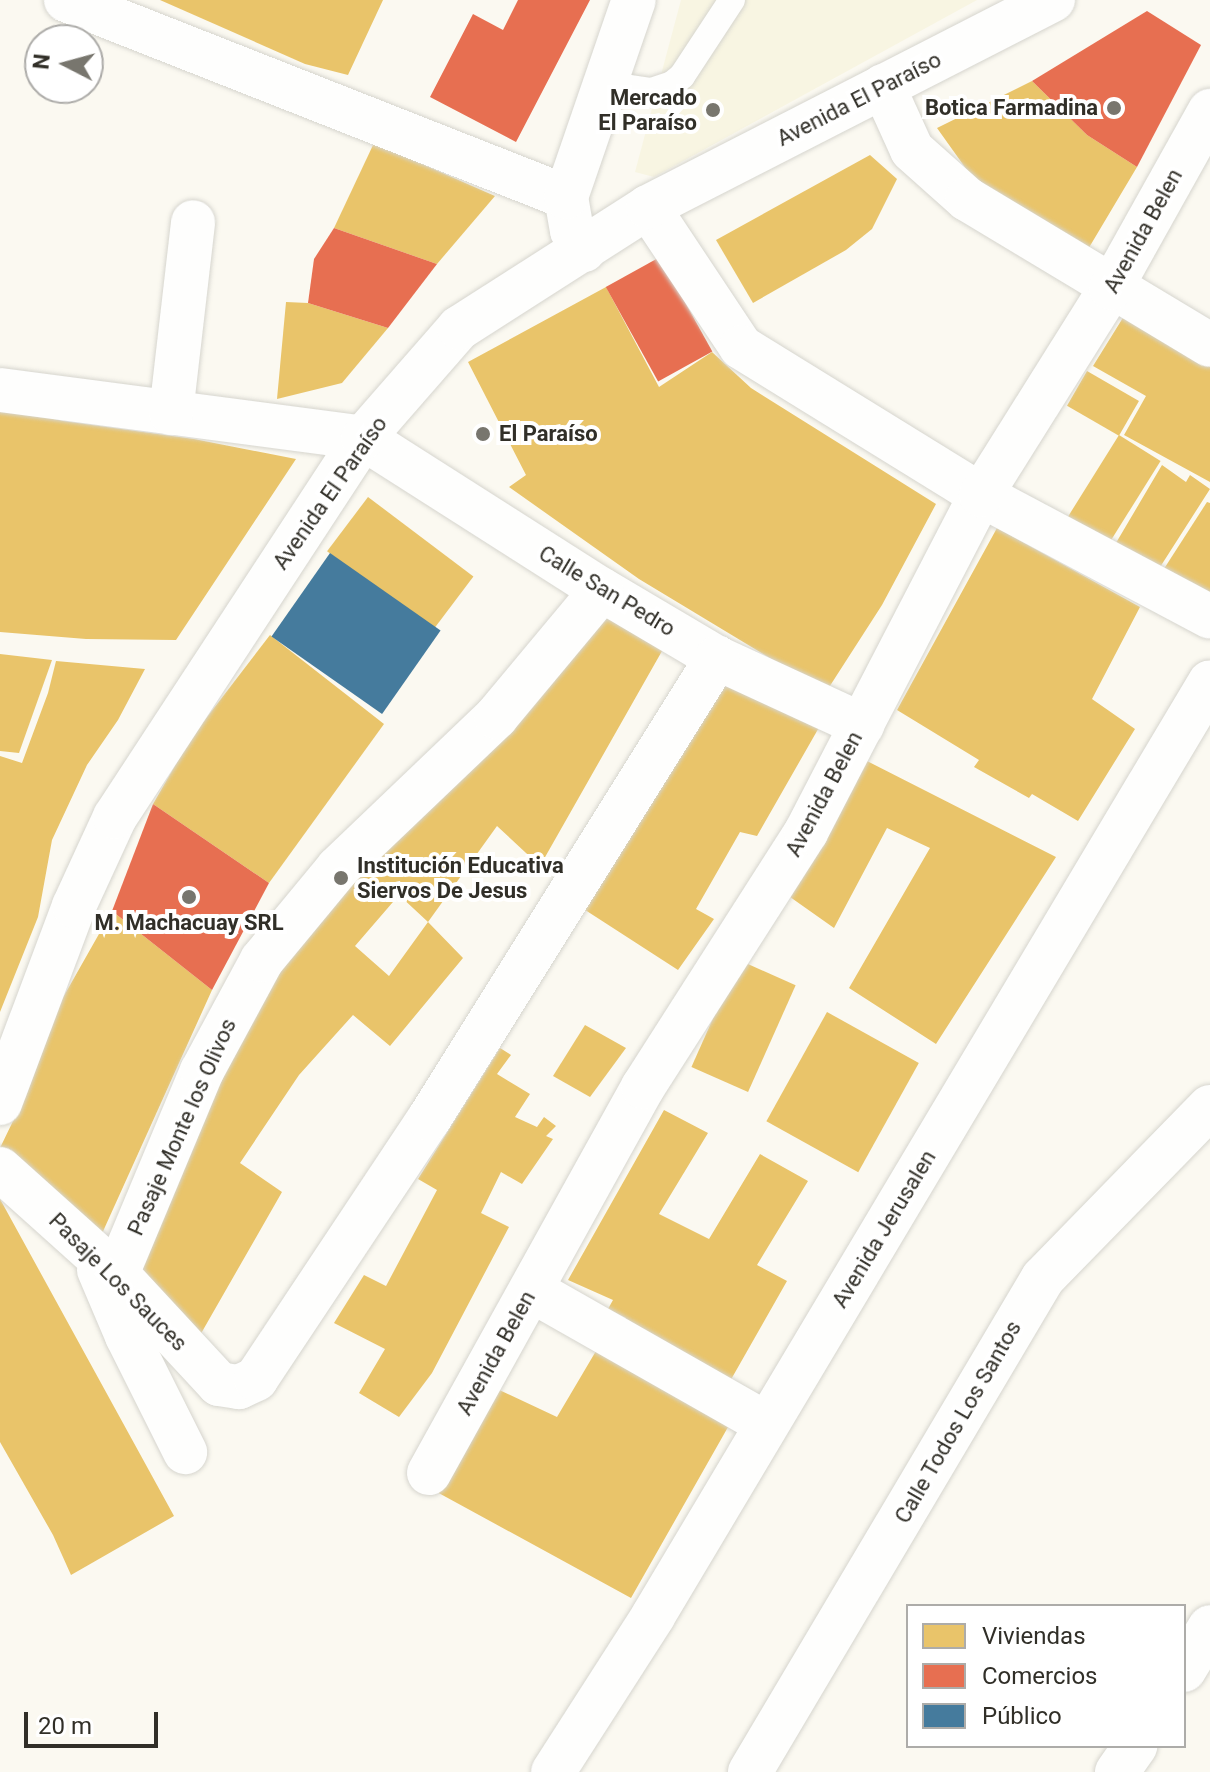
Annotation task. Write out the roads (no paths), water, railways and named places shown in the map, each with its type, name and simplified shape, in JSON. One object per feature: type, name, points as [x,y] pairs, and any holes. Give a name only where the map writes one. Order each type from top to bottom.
[{"type":"street","points":[[66,0],[566,197]]},
{"type":"street","points":[[584,250],[572,231],[566,197],[634,0]]},
{"type":"street","name":"Avenida El Paraíso","points":[[0,1103],[74,906],[115,817],[363,438],[459,328],[648,207],[1053,0]]},
{"type":"street","points":[[883,86],[912,150],[967,199],[1210,345]]},
{"type":"street","name":"Avenida Belen","points":[[429,1473],[643,1087],[806,832],[981,495],[1111,288],[1210,111]]},
{"type":"street","points":[[648,207],[741,347],[981,495],[1210,617]]},
{"type":"street","points":[[171,413],[193,222]]},
{"type":"street","points":[[0,390],[363,438]]},
{"type":"street","name":"Calle San Pedro","points":[[363,438],[602,590],[717,658],[862,725]]},
{"type":"street","name":"Pasaje Monte los Olivos","points":[[104,1263],[262,960],[338,868],[496,717],[602,590]]},
{"type":"street","name":"Pasaje Los Sauces","points":[[0,1169],[104,1263],[219,1384],[239,1387],[256,1379],[429,1119],[717,658]]},
{"type":"street","name":"Avenida Jerusalen","points":[[553,1772],[653,1616],[1210,682]]},
{"type":"street","name":"Calle Todos Los Santos","points":[[750,1772],[1043,1278],[1210,1107]]},
{"type":"street","points":[[104,1263],[127,1336],[185,1452]]},
{"type":"street","points":[[531,1290],[767,1424]]},
{"type":"street","points":[[1186,1667],[1210,1627]]},
{"type":"street","points":[[1117,1772],[1134,1748]]},
{"type":"lane","points":[[604,84],[651,91],[672,84],[682,76],[732,0]]},
{"type":"place","name":"Botica Farmadina","points":[[1114,108]]},
{"type":"place","name":"Mercado El Paraíso","points":[[713,110]]},
{"type":"place","name":"El Paraíso","points":[[483,434]]},
{"type":"place","name":"Institución Educativa Siervos De Jesus","points":[[341,878]]},
{"type":"place","name":"M. Machacuay SRL","points":[[189,897]]}]
